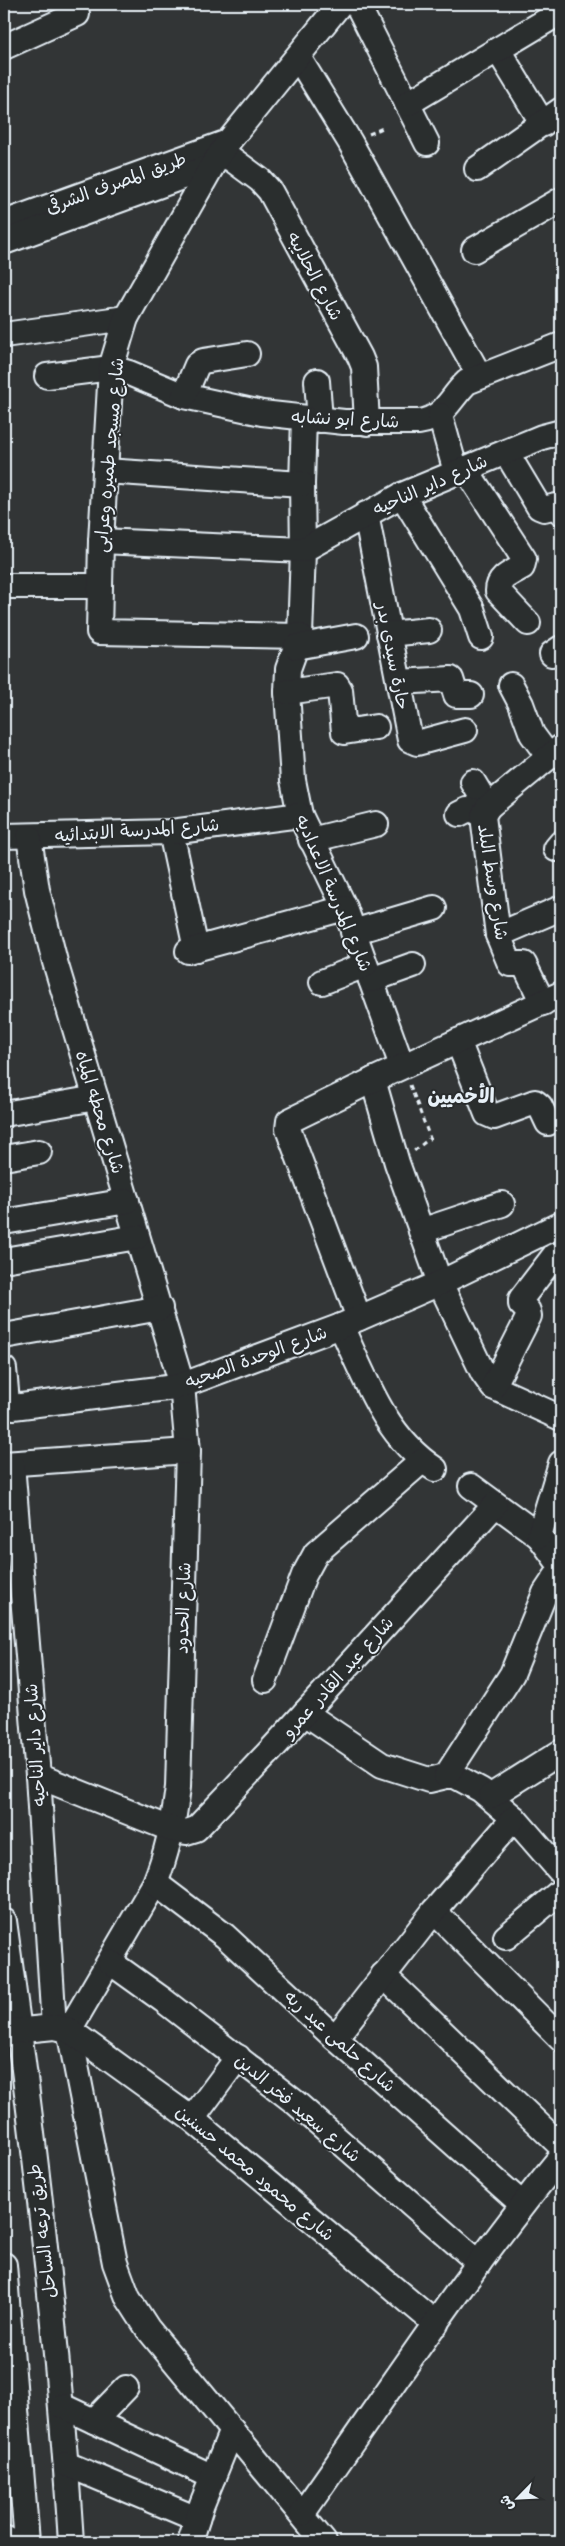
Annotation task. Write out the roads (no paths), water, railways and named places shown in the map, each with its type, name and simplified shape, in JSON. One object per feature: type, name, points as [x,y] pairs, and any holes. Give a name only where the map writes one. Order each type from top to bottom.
[{"type":"street","name":"شارع مسجد طميره وعرابى","points":[[298,642],[102,633],[98,628],[105,471],[112,368],[126,318],[221,153],[340,4]]},
{"type":"street","points":[[357,4],[427,144]]},
{"type":"street","points":[[4,47],[77,14]]},
{"type":"street","points":[[407,104],[554,16]]},
{"type":"street","points":[[477,170],[552,117],[498,50]]},
{"type":"street","points":[[298,57],[374,186],[479,376]]},
{"type":"street","name":"طريق المصرف الشرقى","points":[[4,223],[221,153]]},
{"type":"street","name":"طريق المصرف الشرقى","points":[[4,242],[221,153]]},
{"type":"street","name":"شارع الحلايبه","points":[[221,153],[260,180],[270,191],[360,357],[364,367],[367,423]]},
{"type":"street","points":[[474,250],[561,200]]},
{"type":"street","points":[[4,335],[126,318]]},
{"type":"street","points":[[528,623],[498,591],[498,584],[502,579],[522,567],[524,559],[460,470],[440,416],[456,392],[467,382],[561,345]]},
{"type":"street","points":[[184,396],[194,371],[202,361],[247,354]]},
{"type":"street","points":[[48,376],[112,368]]},
{"type":"street","name":"شارع ابو نشابه","points":[[112,368],[129,373],[184,396],[236,408],[312,419],[367,423],[419,422],[440,416]]},
{"type":"street","name":"شارع المدرسة الاعداديه","points":[[317,381],[302,484],[303,550],[298,642],[288,669],[287,692],[293,780],[300,814],[345,908],[402,1066]]},
{"type":"street","name":"شارع داير الناحيه","points":[[303,550],[402,495],[460,470],[561,432]]},
{"type":"street","points":[[506,452],[539,507],[544,509],[556,506],[561,512]]},
{"type":"street","points":[[105,471],[302,484]]},
{"type":"street","points":[[402,495],[479,627],[508,601]]},
{"type":"street","name":"حارة سيدى بدر","points":[[366,514],[411,742],[417,743],[465,730]]},
{"type":"street","points":[[101,541],[303,550]]},
{"type":"street","points":[[4,586],[99,586]]},
{"type":"street","points":[[389,634],[430,630]]},
{"type":"street","points":[[298,642],[356,636]]},
{"type":"street","points":[[398,682],[451,680],[456,695],[471,695]]},
{"type":"street","points":[[287,692],[337,685],[340,690],[344,732],[376,727]]},
{"type":"street","points":[[511,685],[521,704],[532,734],[558,751]]},
{"type":"street","name":"شارع وسط البلد","points":[[552,998],[524,964],[510,964],[498,935],[484,833],[487,809],[558,751]]},
{"type":"street","points":[[459,814],[467,810],[487,809],[473,782]]},
{"type":"street","name":"شارع المدرسة الابتدائيه","points":[[4,836],[171,832],[300,814]]},
{"type":"street","points":[[311,840],[376,824]]},
{"type":"street","points":[[171,832],[192,950],[345,908]]},
{"type":"street","name":"شارع محطه المياه","points":[[29,836],[36,890],[182,1385]]},
{"type":"street","points":[[353,932],[434,908]]},
{"type":"street","points":[[498,935],[561,908]]},
{"type":"street","points":[[322,982],[413,965]]},
{"type":"street","points":[[265,1680],[304,1575],[316,1553],[429,1465],[406,1446],[382,1413],[350,1322],[288,1129],[289,1120],[552,998]]},
{"type":"street","points":[[458,1041],[487,1114],[494,1117],[535,1102],[540,1106],[548,1123]]},
{"type":"street","points":[[373,1080],[397,1163],[440,1283],[483,1374],[493,1387],[561,1418]]},
{"type":"street","points":[[4,1114],[96,1098]]},
{"type":"street","points":[[4,1158],[39,1152]]},
{"type":"street","points":[[4,1222],[127,1201]]},
{"type":"street","points":[[421,1231],[502,1204]]},
{"type":"street","name":"شارع الوحدة الصحيه","points":[[4,1369],[7,1402],[13,1407],[182,1385],[350,1322],[440,1283],[561,1224]]},
{"type":"street","points":[[4,1260],[137,1237]]},
{"type":"street","points":[[493,1387],[529,1316],[528,1311],[521,1304],[521,1299],[558,1259],[530,1240]]},
{"type":"street","points":[[4,1336],[160,1308]]},
{"type":"street","name":"شارع الحدود","points":[[61,2028],[110,1962],[155,1883],[165,1860],[173,1830],[178,1786],[188,1451],[182,1385]]},
{"type":"street","points":[[8,1464],[188,1451]]},
{"type":"street","points":[[539,1536],[561,1463]]},
{"type":"street","name":"شارع داير الناحيه","points":[[8,1464],[61,2028],[115,2263],[128,2298],[148,2329],[232,2430],[309,2531]]},
{"type":"street","points":[[446,1776],[512,1674],[544,1593],[561,1568],[539,1536],[471,1486]]},
{"type":"street","name":"شارع عبد القادر عمرو","points":[[173,1830],[186,1832],[202,1825],[495,1505]]},
{"type":"street","points":[[305,1713],[382,1764],[429,1780],[455,1776],[491,1796],[557,1860]]},
{"type":"street","points":[[491,1796],[561,1752]]},
{"type":"street","points":[[38,1776],[173,1830]]},
{"type":"street","points":[[335,2038],[434,1911],[514,1818]]},
{"type":"street","name":"شارع حلمى عبد ربه","points":[[155,1883],[225,1936],[335,2038],[522,2204]]},
{"type":"street","points":[[506,1937],[561,1891]]},
{"type":"street","points":[[434,1911],[561,2039]]},
{"type":"street","name":"طريق ترعه الساحل","points":[[4,1921],[11,2031],[62,2406],[71,2542]]},
{"type":"street","name":"شارع سعيد فخر الدين","points":[[110,1962],[238,2057],[296,2103],[479,2263]]},
{"type":"street","points":[[383,1975],[561,2146]]},
{"type":"street","points":[[11,2031],[61,2028]]},
{"type":"street","name":"شارع محمود محمد حسنين","points":[[61,2028],[192,2119],[436,2324]]},
{"type":"street","points":[[192,2119],[238,2057]]},
{"type":"street","points":[[309,2531],[436,2324],[522,2204],[561,2157]]},
{"type":"street","points":[[4,2265],[14,2501],[27,2542]]},
{"type":"street","points":[[94,2421],[126,2388]]},
{"type":"street","points":[[62,2406],[213,2477]]},
{"type":"street","points":[[190,2542],[197,2519],[232,2430]]},
{"type":"street","points":[[66,2464],[197,2519]]},
{"type":"street","points":[[4,2538],[12,2542]]},
{"type":"district","name":"الأخميين","points":[[461,1096]]}]
